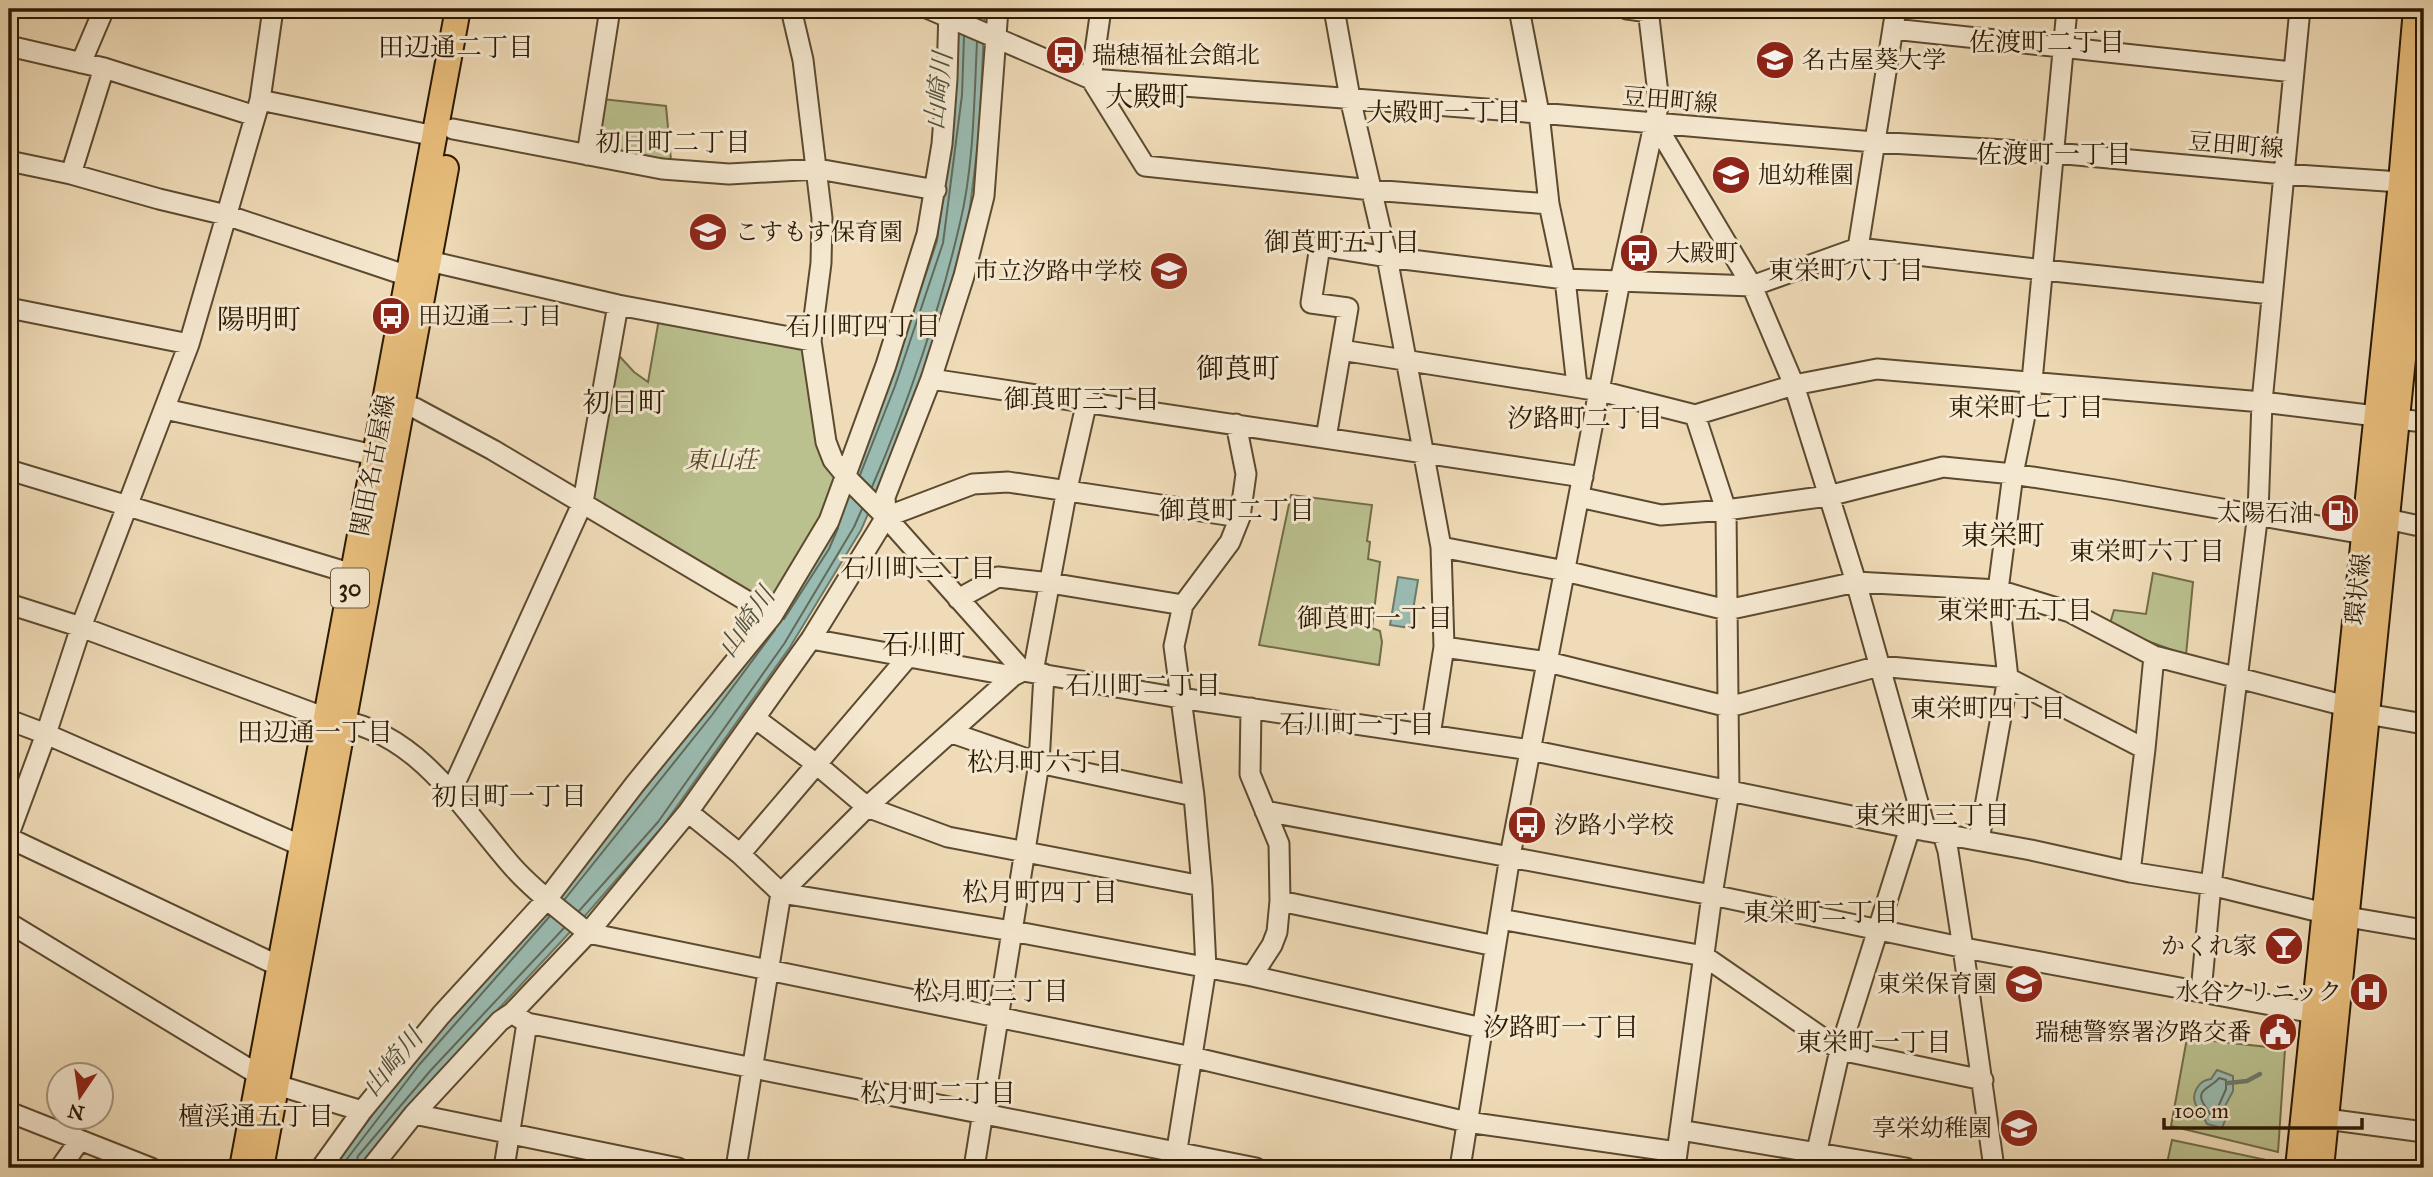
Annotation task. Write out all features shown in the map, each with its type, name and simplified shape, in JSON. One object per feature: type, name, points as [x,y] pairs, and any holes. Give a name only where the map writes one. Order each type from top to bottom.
[{"type":"main road","name":"関田名古屋線","points":[[242,1168],[268,1080],[394,404],[429,261],[458,9]]},
{"type":"main road","name":"関田名古屋線","points":[[361,577],[374,455],[394,404],[408,276],[475,9]]},
{"type":"main road","name":"環状線","points":[[2321,1168],[2326,1119],[2335,915],[2356,710],[2364,534],[2387,417],[2415,183],[2416,9]]},
{"type":"main road","name":"環状線","points":[[2415,183],[2424,152]]},
{"type":"main road","name":"環状線","points":[[2356,710],[2387,519],[2387,417]]},
{"type":"main road","name":"関田名古屋線","points":[[261,1168],[279,966],[311,848]]},
{"type":"main road","name":"環状線","points":[[2298,1168],[2314,1013],[2335,915]]},
{"type":"street","points":[[81,63],[104,9]]},
{"type":"street","points":[[273,9],[257,108],[189,344],[81,627],[9,836],[279,966]]},
{"type":"street","points":[[587,155],[610,9]]},
{"type":"street","points":[[791,9],[803,60],[822,218],[821,262],[811,341],[826,442],[833,460],[849,479],[1028,673]]},
{"type":"street","name":"豆田町線","points":[[929,9],[951,15],[994,37],[1091,79],[2415,183]]},
{"type":"street","points":[[504,1168],[510,1134],[520,1018],[584,930],[688,812],[756,719],[811,639],[885,497],[931,379],[964,276],[984,196],[998,9]]},
{"type":"street","points":[[1101,9],[1091,79],[1145,166],[1372,190],[1549,204]]},
{"type":"street","points":[[1334,9],[1350,98],[1387,257],[1441,547],[1444,648],[1430,735]]},
{"type":"street","points":[[1519,9],[1539,113],[1549,204],[1565,279],[1577,386]]},
{"type":"street","points":[[1460,1168],[1510,856],[1620,281],[1660,102],[1648,10],[1627,9]]},
{"type":"street","points":[[1858,248],[1896,9]]},
{"type":"street","points":[[1979,840],[2008,678],[1998,590],[2013,474],[2032,381],[2067,9]]},
{"type":"street","points":[[2201,992],[2211,885],[2258,513],[2262,402],[2271,294],[2300,9]]},
{"type":"street","points":[[321,1168],[362,1111],[441,1015],[549,900],[635,784],[772,616],[829,521],[849,479],[927,234],[942,144],[951,15]]},
{"type":"street","points":[[1893,29],[2293,72]]},
{"type":"street","points":[[9,46],[257,108],[444,133],[662,169],[729,174],[818,169],[936,190]]},
{"type":"street","points":[[71,174],[104,68]]},
{"type":"street","points":[[1655,123],[1752,286],[1794,385],[1856,582],[1926,831],[1948,851],[1994,1168]]},
{"type":"street","points":[[9,161],[71,174],[226,215],[408,276]]},
{"type":"street","points":[[1326,438],[1348,308],[1311,303],[1320,246],[1565,279],[1752,286],[1858,248],[2271,294]]},
{"type":"street","points":[[429,261],[618,305],[811,341]]},
{"type":"street","points":[[451,792],[583,502],[618,305]]},
{"type":"street","points":[[9,308],[189,344]]},
{"type":"street","points":[[1341,350],[1577,386],[1695,415],[1794,385],[1877,369],[2262,402],[2424,422]]},
{"type":"street","points":[[931,379],[1424,454],[1581,487],[1661,515],[1726,510],[1828,496],[1943,467],[2013,474],[2258,513],[2364,534]]},
{"type":"street","points":[[974,1168],[1039,763],[1028,673],[1050,583],[1087,401]]},
{"type":"street","points":[[394,404],[415,408],[494,450],[772,616]]},
{"type":"street","points":[[165,410],[374,455]]},
{"type":"street","points":[[9,604],[386,735],[415,755],[451,792],[514,869],[584,930],[767,971],[1192,1057],[1467,1122],[1676,1160],[1712,895],[1729,792],[1726,510],[1695,415]]},
{"type":"street","points":[[1176,1161],[1206,968],[1194,796],[1174,646],[1183,605],[1230,542],[1240,517],[1246,474],[1236,424]]},
{"type":"street","points":[[9,470],[361,577]]},
{"type":"street","points":[[879,511],[972,484],[1009,482],[1240,517]]},
{"type":"street","points":[[2387,519],[2424,527]]},
{"type":"street","points":[[1441,547],[1565,571],[1727,610],[1856,582],[1998,590],[2070,612],[2154,656],[2356,710],[2424,724]]},
{"type":"street","points":[[958,599],[998,577],[1183,605]]},
{"type":"street","points":[[811,639],[907,658],[1028,673],[1530,750],[2130,872],[2211,885],[2335,915],[2424,930]]},
{"type":"street","points":[[1444,648],[1548,662],[1729,707],[1879,666],[2008,678],[2146,749]]},
{"type":"street","points":[[2130,872],[2146,749],[2154,656]]},
{"type":"street","points":[[740,854],[907,658]]},
{"type":"street","points":[[736,1168],[781,892],[867,807],[952,733],[1028,673]]},
{"type":"street","points":[[1251,708],[1251,774],[1279,844],[1280,901],[1277,932],[1252,976]]},
{"type":"street","points":[[756,719],[815,763],[867,807],[948,837],[1202,886]]},
{"type":"street","points":[[9,720],[311,848]]},
{"type":"street","points":[[952,733],[1039,763],[1194,796]]},
{"type":"street","points":[[1265,811],[1712,895],[1963,948],[2314,1013]]},
{"type":"street","points":[[688,812],[781,892],[1012,931],[1252,976],[1482,1028]]},
{"type":"street","points":[[1815,1161],[1840,1050],[1878,929],[1926,831]]},
{"type":"street","points":[[1280,901],[1495,946]]},
{"type":"street","points":[[1500,919],[1704,956],[1840,1050],[1983,1080]]},
{"type":"street","points":[[9,923],[268,1080],[362,1111]]},
{"type":"street","points":[[370,1168],[414,1114],[500,1021],[520,1018],[752,1068],[984,1112],[1176,1161],[1256,1168]]},
{"type":"street","points":[[9,1112],[151,1168]]},
{"type":"street","points":[[414,1114],[678,1168]]},
{"type":"street","points":[[2326,1119],[2424,1132]]},
{"type":"street","points":[[1680,1130],[1815,1161],[1906,1168]]},
{"type":"street","points":[[60,1168],[80,1140]]},
{"type":"green space","points":[[602,99],[666,106],[671,160],[596,149]]},
{"type":"green space","name":"東山荘","points":[[660,313],[811,341],[826,442],[851,482],[772,616],[583,502],[611,347],[634,372],[648,382]]},
{"type":"green space","points":[[1291,495],[1372,505],[1367,541],[1370,542],[1368,559],[1380,562],[1372,628],[1380,631],[1382,642],[1379,665],[1259,645]]},
{"type":"green space","points":[[2153,573],[2193,582],[2186,655],[2109,627],[2114,610],[2146,614]]},
{"type":"green space","points":[[2187,1038],[2285,1049],[2278,1152],[2171,1126]]},
{"type":"green space","points":[[2172,1140],[2276,1162],[2276,1168],[2166,1168]]},
{"type":"water","name":"山崎川","points":[[958,9],[985,9],[979,135],[968,223],[944,308],[900,441],[861,530],[790,647],[663,826],[584,917],[437,1075],[364,1161],[362,1168],[333,1168],[413,1060],[556,899],[707,711],[794,593],[889,383],[937,241],[955,95]]},
{"type":"water","points":[[1398,577],[1418,580],[1410,628],[1390,625]]},
{"type":"water","points":[[2217,1070],[2233,1076],[2233,1091],[2225,1106],[2228,1113],[2222,1128],[2207,1124],[2194,1098],[2198,1086],[2211,1079]]},
{"type":"waterway","points":[[2228,1083],[2247,1081],[2260,1074]]},
{"type":"place","name":"瑞穂福祉会館北","points":[[1065,55]]},
{"type":"place","name":"名古屋葵大学","points":[[1775,60]]},
{"type":"place","name":"旭幼稚園","points":[[1731,175]]},
{"type":"place","name":"こすもす保育園","points":[[708,232]]},
{"type":"place","name":"大殿町","points":[[1639,253]]},
{"type":"place","name":"市立汐路中学校","points":[[1169,271]]},
{"type":"place","name":"田辺通二丁目","points":[[391,316]]},
{"type":"place","name":"太陽石油","points":[[2340,513]]},
{"type":"place","name":"汐路小学校","points":[[1527,825]]},
{"type":"place","name":"かくれ家","points":[[2284,946]]},
{"type":"place","name":"東栄保育園","points":[[2024,984]]},
{"type":"place","name":"水谷クリニック","points":[[2369,992]]},
{"type":"place","name":"瑞穂警察署汐路交番","points":[[2278,1032]]},
{"type":"place","name":"享栄幼稚園","points":[[2019,1128]]},
{"type":"district","name":"佐渡町二丁目","points":[[2047,42]]},
{"type":"district","name":"田辺通二丁目","points":[[456,47]]},
{"type":"district","name":"大殿町","points":[[1147,96]]},
{"type":"district","name":"大殿町一丁目","points":[[1444,112]]},
{"type":"district","name":"初日町二丁目","points":[[673,142]]},
{"type":"district","name":"佐渡町一丁目","points":[[2054,154]]},
{"type":"district","name":"御莨町五丁目","points":[[1342,242]]},
{"type":"district","name":"東栄町八丁目","points":[[1846,270]]},
{"type":"district","name":"陽明町","points":[[259,319]]},
{"type":"district","name":"石川町四丁目","points":[[863,326]]},
{"type":"district","name":"御莨町","points":[[1238,368]]},
{"type":"district","name":"御莨町三丁目","points":[[1082,399]]},
{"type":"district","name":"初日町","points":[[624,402]]},
{"type":"district","name":"東栄町七丁目","points":[[2026,407]]},
{"type":"district","name":"汐路町二丁目","points":[[1585,418]]},
{"type":"district","name":"御莨町二丁目","points":[[1237,510]]},
{"type":"district","name":"東栄町","points":[[2003,535]]},
{"type":"district","name":"東栄町六丁目","points":[[2147,551]]},
{"type":"district","name":"石川町三丁目","points":[[918,568]]},
{"type":"district","name":"東栄町五丁目","points":[[2015,610]]},
{"type":"district","name":"御莨町一丁目","points":[[1375,618]]},
{"type":"district","name":"石川町","points":[[924,644]]},
{"type":"district","name":"石川町二丁目","points":[[1143,685]]},
{"type":"district","name":"東栄町四丁目","points":[[1988,708]]},
{"type":"district","name":"石川町一丁目","points":[[1357,724]]},
{"type":"district","name":"田辺通一丁目","points":[[315,732]]},
{"type":"district","name":"松月町六丁目","points":[[1045,762]]},
{"type":"district","name":"初日町一丁目","points":[[509,796]]},
{"type":"district","name":"東栄町三丁目","points":[[1932,815]]},
{"type":"district","name":"松月町四丁目","points":[[1040,892]]},
{"type":"district","name":"東栄町二丁目","points":[[1821,912]]},
{"type":"district","name":"松月町三丁目","points":[[991,991]]},
{"type":"district","name":"汐路町一丁目","points":[[1561,1027]]},
{"type":"district","name":"東栄町一丁目","points":[[1874,1042]]},
{"type":"district","name":"松月町二丁目","points":[[938,1093]]},
{"type":"district","name":"檀渓通五丁目","points":[[256,1116]]}]
